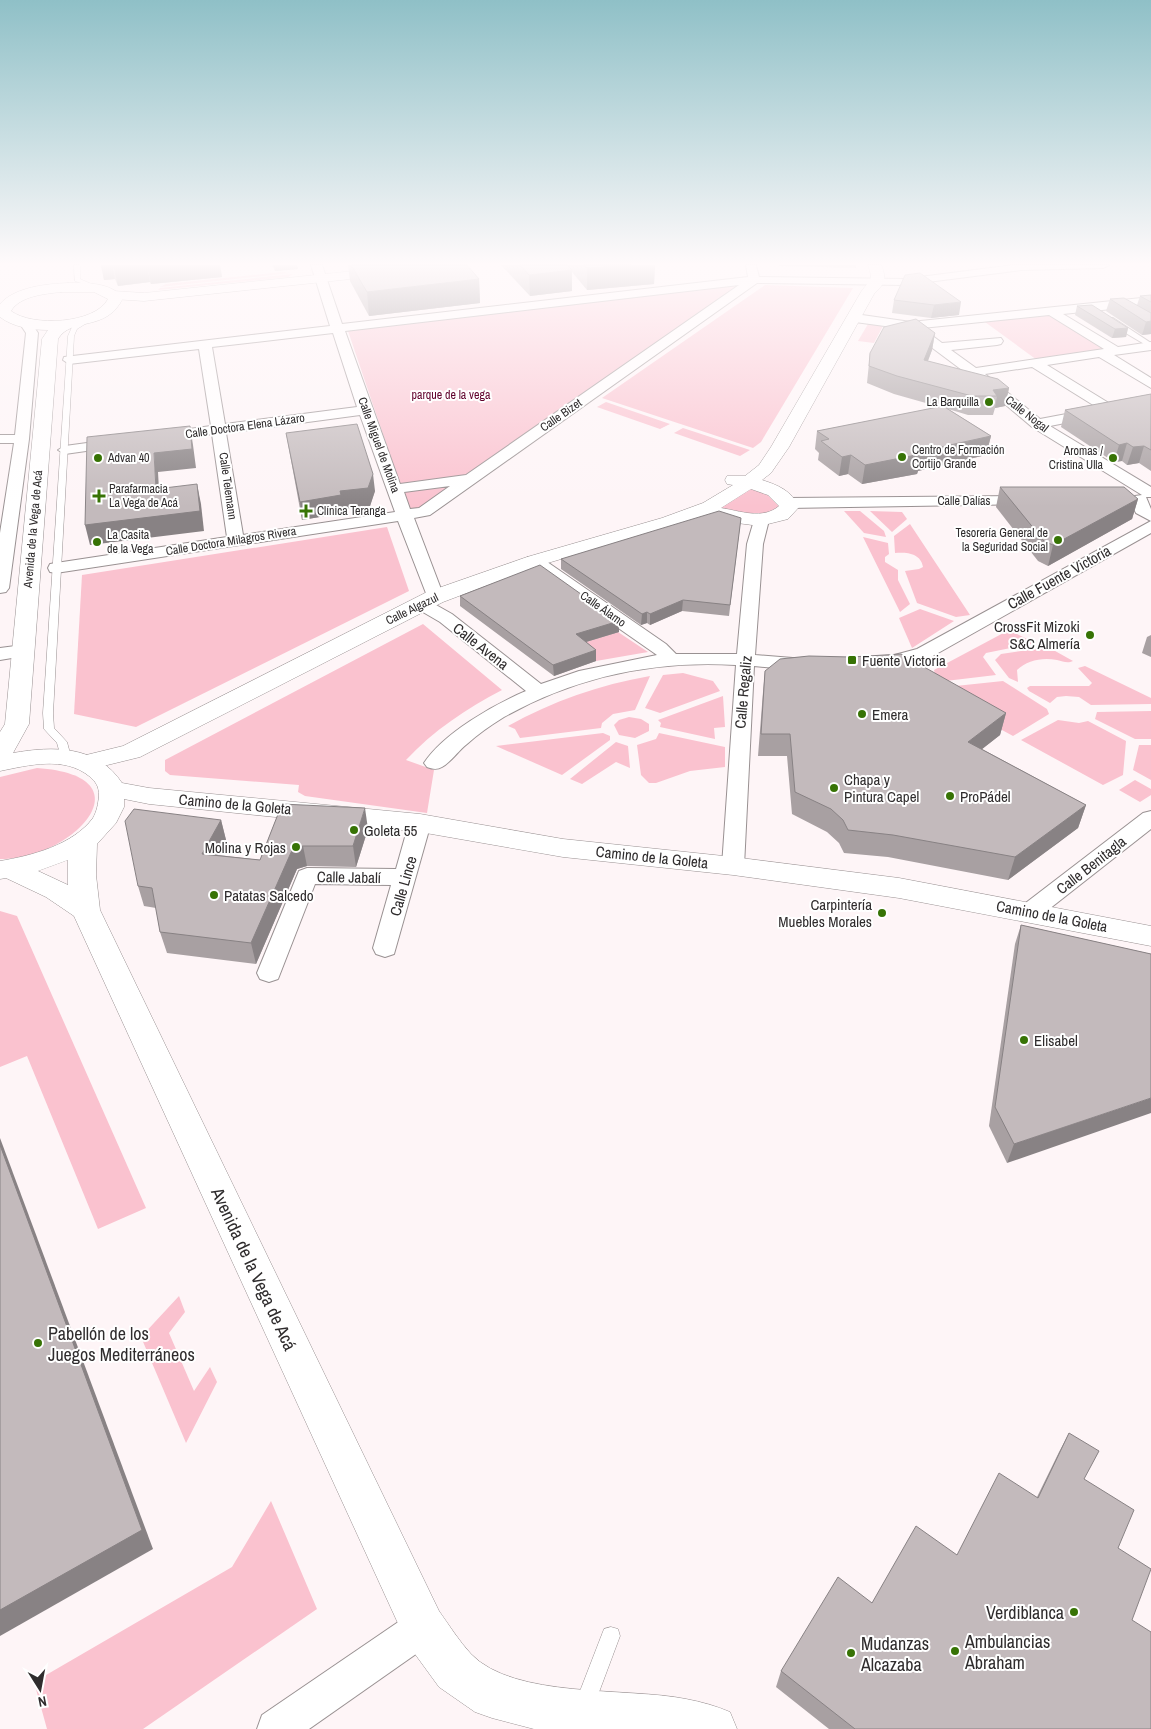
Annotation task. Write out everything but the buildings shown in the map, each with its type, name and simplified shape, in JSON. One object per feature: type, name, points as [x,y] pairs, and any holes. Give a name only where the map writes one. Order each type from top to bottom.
[{"type":"main road","name":"Avenida de la Vega de Acá","points":[[0,754],[17,724],[24,651],[45,346]]},
{"type":"main road","points":[[710,499],[758,481],[780,447],[837,346]]},
{"type":"main road","points":[[710,499],[758,481]]},
{"type":"main road","points":[[710,499],[740,518],[761,520],[785,513],[789,507],[788,503],[758,481]]},
{"type":"main road","name":"Calle Algazul","points":[[4,869],[42,862],[84,840],[100,825],[88,774],[115,766],[131,752],[428,600],[710,499]]},
{"type":"main road","points":[[17,724],[25,738],[88,774]]},
{"type":"main road","name":"Camino de la Goleta","points":[[0,763],[88,774],[150,796],[420,823],[563,848],[733,866],[900,888],[1032,911],[1151,936]]},
{"type":"main road","name":"Avenida de la Vega de Acá","points":[[84,840],[80,862],[81,885],[86,910],[423,1627],[455,1671],[492,1695],[536,1706],[582,1713],[685,1722],[713,1729]]},
{"type":"main road","points":[[4,869],[56,890],[86,910]]},
{"type":"street","points":[[0,588],[22,439],[31,346]]},
{"type":"street","points":[[68,360],[191,346]]},
{"type":"street","name":"Calle Telemann","points":[[205,346],[236,540]]},
{"type":"street","name":"Calle Miguel de Molina","points":[[344,346],[365,410],[406,514],[428,600]]},
{"type":"street","name":"Calle Bizet","points":[[406,514],[424,512],[662,346]]},
{"type":"street","points":[[940,347],[952,346]]},
{"type":"street","points":[[1107,346],[1116,351]]},
{"type":"street","points":[[973,372],[1150,346]]},
{"type":"street","name":"Calle Nogal","points":[[940,347],[1037,424],[1147,495]]},
{"type":"street","points":[[1101,354],[1151,384]]},
{"type":"street","points":[[1036,364],[1110,410]]},
{"type":"street","points":[[1037,424],[1151,402]]},
{"type":"street","name":"Calle Doctora Elena Lázaro","points":[[145,439],[365,410]]},
{"type":"street","points":[[0,439],[22,439]]},
{"type":"street","points":[[65,450],[126,442]]},
{"type":"street","name":"Calle Bizet","points":[[395,489],[470,479]]},
{"type":"street","points":[[1123,498],[1147,495],[1142,510],[1151,516]]},
{"type":"street","name":"Calle Dalías","points":[[788,503],[1043,501]]},
{"type":"street","name":"Calle Doctora Milagros Rivera","points":[[56,568],[406,514]]},
{"type":"street","name":"Calle Regaliz","points":[[733,866],[745,660],[755,544],[761,520]]},
{"type":"street","name":"Calle Fuente Victoria","points":[[862,667],[904,660],[924,653],[1151,526]]},
{"type":"street","name":"Calle Álamo","points":[[534,561],[660,648],[672,660]]},
{"type":"street","name":"Calle Avena","points":[[428,600],[446,618],[539,692]]},
{"type":"street","points":[[0,654],[24,651]]},
{"type":"street","points":[[434,763],[454,742],[479,723],[539,692],[599,672],[637,664],[672,660],[745,660],[820,666]]},
{"type":"street","name":"Calle Benitagla","points":[[1032,911],[1151,818]]},
{"type":"street","name":"Calle Lince","points":[[385,948],[420,823]]},
{"type":"street","name":"Calle Jabalí","points":[[269,973],[307,876],[405,877]]},
{"type":"street","points":[[276,1729],[423,1627]]},
{"type":"lane","points":[[70,346],[48,722],[50,730],[88,774]]},
{"type":"lane","points":[[582,1713],[610,1636]]},
{"type":"green space","name":"parque de la vega","points":[[353,346],[657,346],[425,508],[412,510],[408,508]]},
{"type":"green space","points":[[677,346],[819,346],[761,442],[753,448],[602,398]]},
{"type":"green space","points":[[1017,346],[1100,346],[1105,349],[1037,360]]},
{"type":"green space","points":[[606,402],[670,424],[660,429],[597,407]]},
{"type":"green space","points":[[683,428],[750,450],[740,456],[674,433]]},
{"type":"green space","points":[[753,487],[770,495],[779,504],[779,508],[763,516],[722,509],[722,506]]},
{"type":"green space","points":[[844,511],[860,511],[884,531],[886,537],[864,533]]},
{"type":"green space","points":[[870,511],[902,512],[907,519],[892,532]]},
{"type":"green space","points":[[910,524],[970,615],[956,617],[917,603],[905,571],[923,567],[922,562],[912,554],[895,553],[894,536]]},
{"type":"green space","points":[[387,527],[409,591],[136,727],[74,714],[82,575]]},
{"type":"green space","points":[[863,537],[888,543],[889,554],[885,557],[885,562],[898,570],[898,580],[910,604],[900,612]]},
{"type":"green space","points":[[920,609],[954,621],[912,648],[899,618]]},
{"type":"green space","points":[[423,624],[502,690],[476,704],[451,721],[427,739],[406,760],[434,770],[427,813],[305,796],[298,792],[299,785],[170,775],[165,771],[165,760]]},
{"type":"green space","points":[[1009,630],[1035,643],[986,653],[983,657],[996,675],[937,682],[934,670]]},
{"type":"green space","points":[[618,632],[648,652],[596,661],[576,645]]},
{"type":"green space","points":[[1048,647],[1073,661],[1046,659],[1030,662],[1017,670],[1018,682],[1009,678],[995,660],[1001,654]]},
{"type":"green space","points":[[1085,666],[1151,698],[1151,704],[1091,705],[1079,697],[1066,696],[1057,697],[1050,703],[1027,688],[1030,686],[1089,686],[1092,683],[1078,668]]},
{"type":"green space","points":[[683,673],[713,681],[720,691],[660,713],[645,708],[663,675]]},
{"type":"green space","points":[[650,676],[635,710],[613,714],[602,723],[601,728],[520,738],[515,729],[508,726],[542,709],[577,695],[613,684]]},
{"type":"green space","points":[[1003,681],[1047,709],[1049,714],[1013,736],[927,689]]},
{"type":"green space","points":[[723,696],[725,727],[714,728],[715,739],[660,727],[661,723],[658,720]]},
{"type":"green space","points":[[1151,711],[1151,739],[1135,739],[1095,719],[1097,712]]},
{"type":"green space","points":[[629,717],[641,719],[649,724],[649,731],[635,738],[619,735],[614,725],[619,720]]},
{"type":"green space","points":[[1058,720],[1079,723],[1088,721],[1126,741],[1123,775],[1103,785],[1021,740]]},
{"type":"green space","points":[[603,733],[610,736],[610,740],[562,775],[496,746]]},
{"type":"green space","points":[[659,733],[725,747],[725,767],[690,771],[656,783],[649,783],[641,775],[637,745],[656,739]]},
{"type":"green space","points":[[616,742],[628,746],[630,768],[616,762],[582,784],[570,779]]},
{"type":"green space","points":[[1139,745],[1151,745],[1151,780],[1133,770]]},
{"type":"green space","points":[[37,768],[71,774],[90,786],[95,801],[89,817],[74,833],[52,846],[27,856],[0,859],[0,777]]},
{"type":"green space","points":[[1135,780],[1151,789],[1151,795],[1140,802],[1119,790]]},
{"type":"green space","points":[[0,911],[17,916],[146,1208],[98,1229],[27,1056],[0,1067]]},
{"type":"green space","points":[[179,1296],[185,1312],[169,1333],[194,1391],[210,1367],[217,1382],[186,1443],[141,1337]]},
{"type":"green space","points":[[271,1501],[317,1609],[143,1729],[47,1729],[34,1682],[232,1567]]},
{"type":"place","name":"La Barquilla","points":[[989,402]]},
{"type":"place","name":"Centro de Formación Cortijo Grande","points":[[902,457]]},
{"type":"place","name":"Advan 40","points":[[98,458]]},
{"type":"place","name":"Aromas / Cristina Ulla","points":[[1113,458]]},
{"type":"place","name":"Parafarmacia La Vega de Acá","points":[[99,496]]},
{"type":"place","name":"Clínica Teranga","points":[[306,511]]},
{"type":"place","name":"Tesorería General de la Seguridad Social","points":[[1058,540]]},
{"type":"place","name":"La Casita de la Vega","points":[[97,542]]},
{"type":"place","name":"CrossFit Mizoki S&C Almería","points":[[1090,635]]},
{"type":"place","name":"Fuente Victoria","points":[[852,660]]},
{"type":"place","name":"Emera","points":[[862,714]]},
{"type":"place","name":"Chapa y Pintura Capel","points":[[834,788]]},
{"type":"place","name":"ProPádel","points":[[950,796]]},
{"type":"place","name":"Goleta 55","points":[[354,830]]},
{"type":"place","name":"Molina y Rojas","points":[[296,847]]},
{"type":"place","name":"Patatas Salcedo","points":[[214,895]]},
{"type":"place","name":"Carpintería Muebles Morales","points":[[882,913]]},
{"type":"place","name":"Elisabel","points":[[1024,1040]]},
{"type":"place","name":"Pabellón de los Juegos Mediterráneos","points":[[38,1343]]},
{"type":"place","name":"Verdiblanca","points":[[1074,1612]]},
{"type":"place","name":"Ambulancias Abraham","points":[[955,1651]]},
{"type":"place","name":"Mudanzas Alcazaba","points":[[851,1653]]}]
